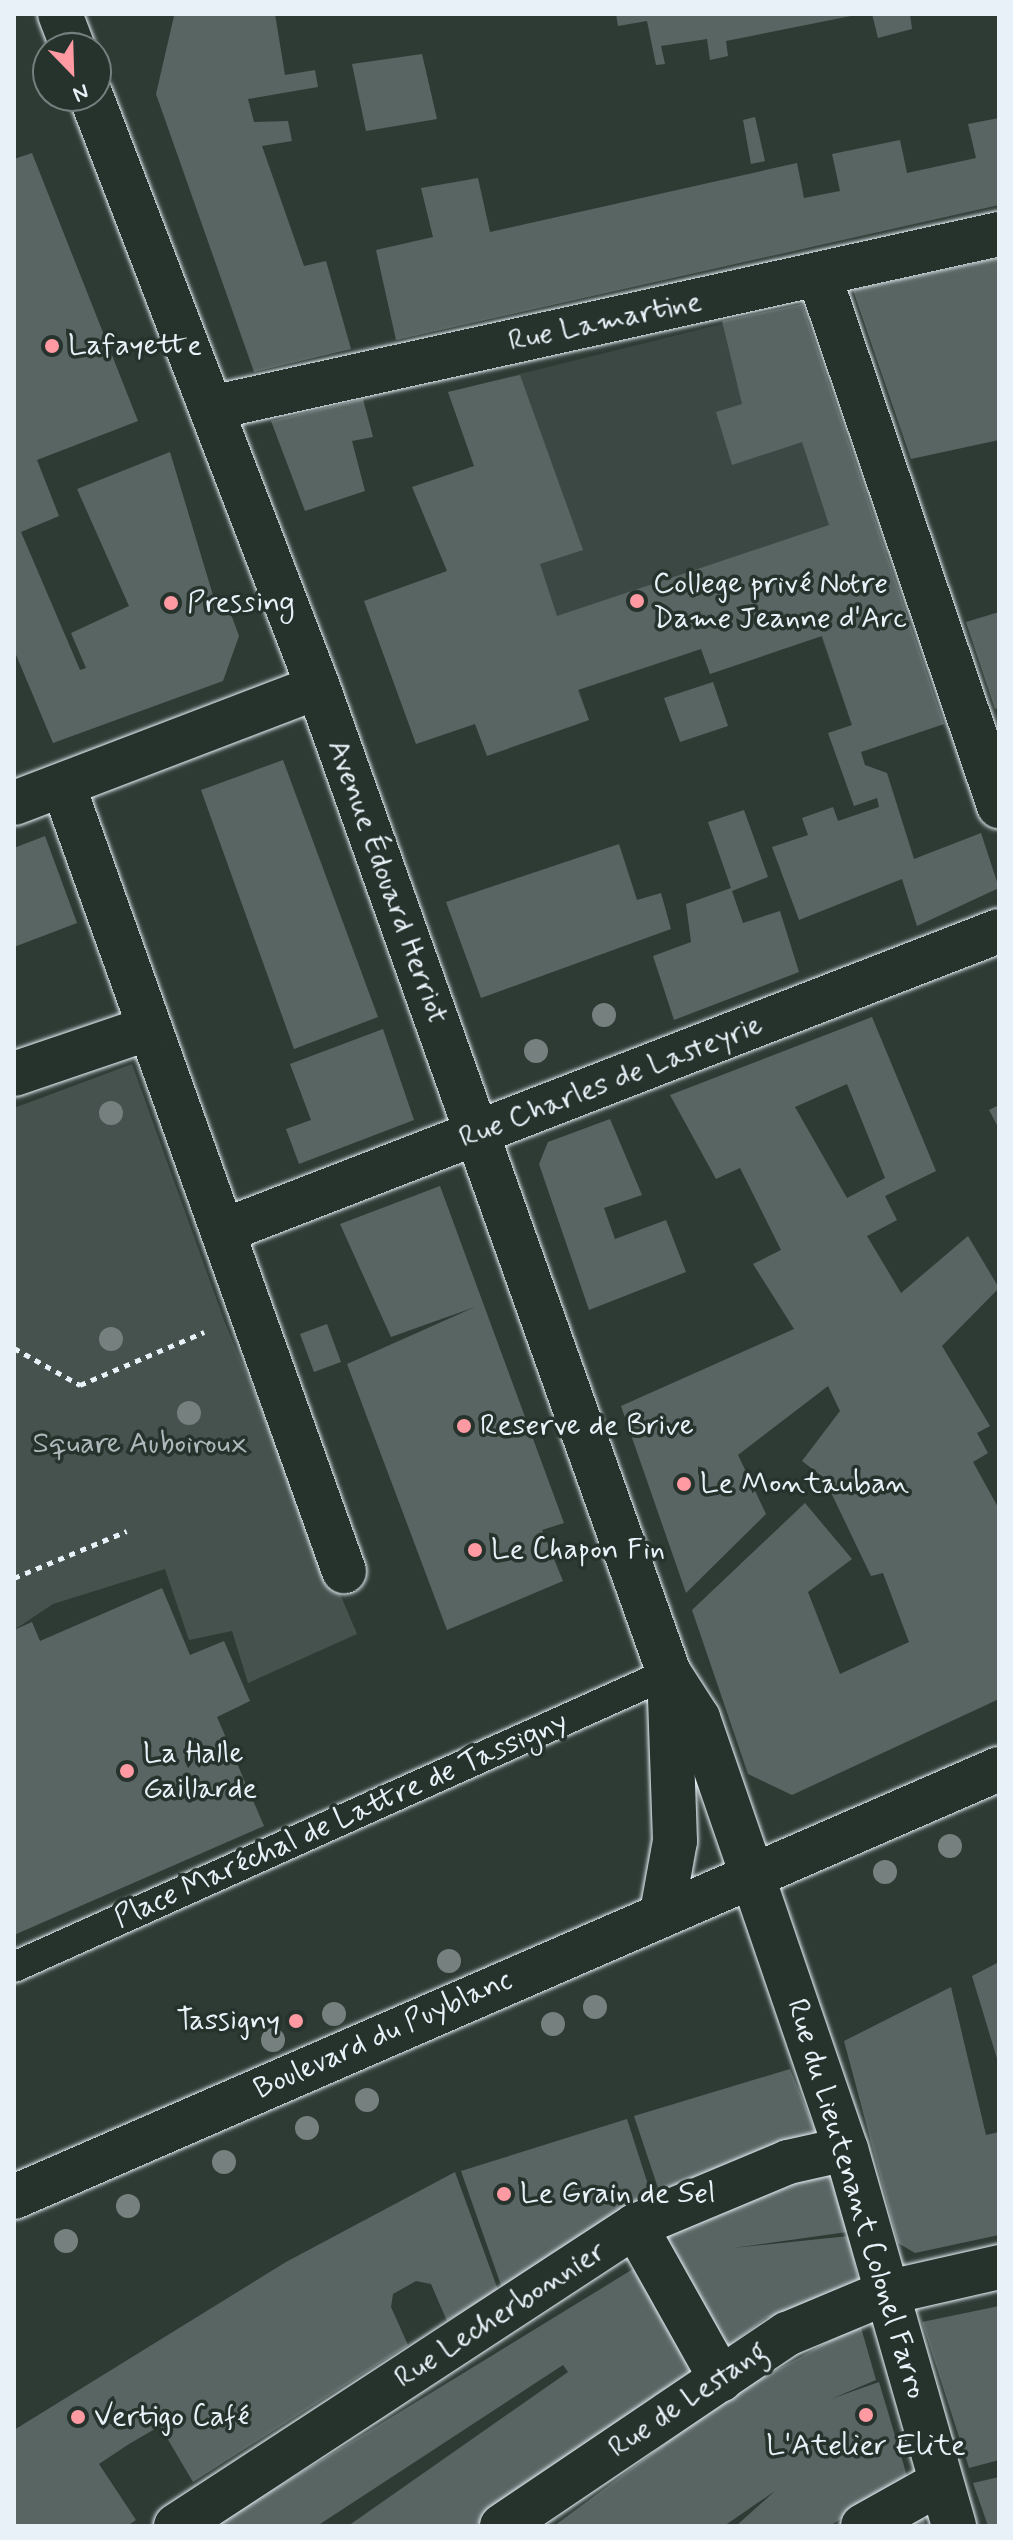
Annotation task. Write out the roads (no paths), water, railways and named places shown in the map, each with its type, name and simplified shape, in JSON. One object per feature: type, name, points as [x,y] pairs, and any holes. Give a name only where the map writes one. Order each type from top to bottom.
[{"type":"street","name":"Avenue Édouard Herriot","points":[[97,112],[318,687],[669,1673],[698,1718],[752,1875]]},
{"type":"street","name":"Rue Lamartine","points":[[211,408],[999,234]]},
{"type":"street","points":[[819,275],[999,806]]},
{"type":"street","points":[[14,803],[318,687]]},
{"type":"street","points":[[63,785],[344,1571]]},
{"type":"street","name":"Rue Charles de Lasteyrie","points":[[223,1231],[999,931]]},
{"type":"street","points":[[14,1074],[149,1028]]},
{"type":"street","name":"Avenue Édouard Herriot","points":[[662,1913],[675,1841],[669,1673]]},
{"type":"street","name":"Boulevard du Puyblanc","points":[[14,2197],[999,1769]]},
{"type":"street","name":"Rue du Lieutenant Colonel Farro","points":[[752,1875],[846,2149],[954,2526]]},
{"type":"street","name":"Rue Lecherbonnier","points":[[176,2526],[635,2226],[788,2162],[846,2149]]},
{"type":"street","points":[[635,2226],[721,2379]]},
{"type":"street","name":"Rue de Lestang","points":[[502,2526],[787,2334],[885,2293],[999,2267]]},
{"type":"street","points":[[863,2526],[940,2483]]},
{"type":"lane","name":"Place Maréchal de Lattre de Tassigny","points":[[14,1967],[669,1673]]},
{"type":"place","name":"Lafayette","points":[[52,346]]},
{"type":"place","name":"College privé Notre Dame Jeanne d'Arc","points":[[637,601]]},
{"type":"place","name":"Pressing","points":[[171,603]]},
{"type":"place","name":"Reserve de Brive","points":[[464,1426]]},
{"type":"place","name":"Le Montauban","points":[[684,1484]]},
{"type":"place","name":"Le Chapon Fin","points":[[475,1550]]},
{"type":"place","name":"La Halle Gaillarde","points":[[127,1771]]},
{"type":"place","name":"Tassigny","points":[[296,2021]]},
{"type":"place","name":"Le Grain de Sel","points":[[504,2194]]},
{"type":"place","name":"L'Atelier Elite","points":[[866,2415]]},
{"type":"place","name":"Vertigo Café","points":[[78,2417]]},
{"type":"park label","name":"Square Auboiroux","points":[[140,1444]]}]
